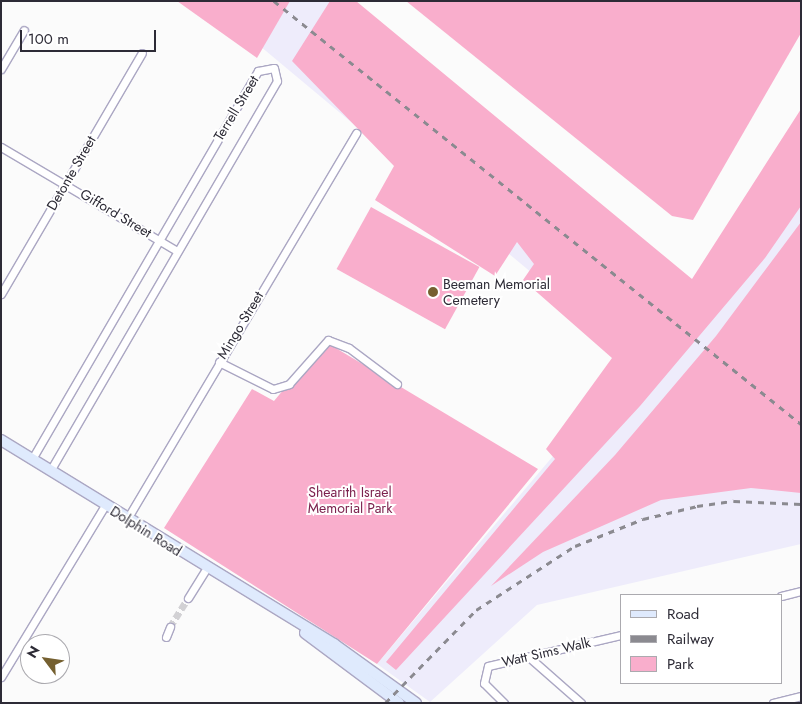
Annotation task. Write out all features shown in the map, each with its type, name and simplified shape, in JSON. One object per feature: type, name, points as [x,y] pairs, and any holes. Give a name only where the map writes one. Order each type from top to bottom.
[{"type":"main road","name":"Dolphin Road","points":[[1,440],[292,621],[334,644],[416,703]]},
{"type":"main road","name":"Dolphin Road","points":[[292,621],[325,651],[399,703]]},
{"type":"street","points":[[1,69],[24,30]]},
{"type":"street","name":"Detonte Street","points":[[1,294],[142,53]]},
{"type":"street","name":"Terrell Street","points":[[32,460],[158,238],[258,70],[274,68],[277,81],[50,471]]},
{"type":"street","name":"Mingo Street","points":[[127,519],[218,362],[356,133]]},
{"type":"street","name":"Gifford Street","points":[[1,147],[65,183],[177,251]]},
{"type":"street","points":[[218,362],[273,389],[289,384],[328,340],[349,348],[397,384]]},
{"type":"street","points":[[1,677],[104,505]]},
{"type":"street","points":[[188,598],[207,568]]},
{"type":"street","points":[[782,596],[801,591]]},
{"type":"street","points":[[166,637],[170,627]]},
{"type":"street","name":"Watt Sims Walk","points":[[504,703],[484,684],[485,669],[620,634]]},
{"type":"street","points":[[530,658],[581,703]]},
{"type":"street","points":[[775,703],[801,696]]},
{"type":"shaded area","points":[[206,1],[328,1],[700,318],[801,184],[801,544],[537,605],[430,702],[377,664],[635,359]]},
{"type":"green space","points":[[177,1],[290,1],[257,58]]},
{"type":"green space","points":[[330,1],[356,1],[692,279],[801,109],[801,206],[765,258],[640,406],[396,670],[386,662],[555,459],[546,449],[612,358],[523,280],[534,264],[517,242],[495,276],[375,200],[394,166],[292,61]]},
{"type":"green space","points":[[406,1],[801,1],[801,33],[693,220],[672,216]]},
{"type":"green space","points":[[371,207],[479,267],[445,329],[337,269]]},
{"type":"green space","points":[[801,222],[801,493],[751,488],[661,500],[543,552],[491,586],[615,455],[716,336]]},
{"type":"green space","name":"Shearith Israel Memorial Park","points":[[324,341],[538,469],[377,664],[164,528],[252,389],[274,401]]},
{"type":"tunnel","points":[[170,627],[188,598]]},
{"type":"railway","points":[[274,1],[801,424]]},
{"type":"railway","points":[[385,703],[476,610],[575,546],[643,519],[697,506],[734,501],[801,504]]},
{"type":"place","name":"Beeman Memorial Cemetery","points":[[433,292]]}]
